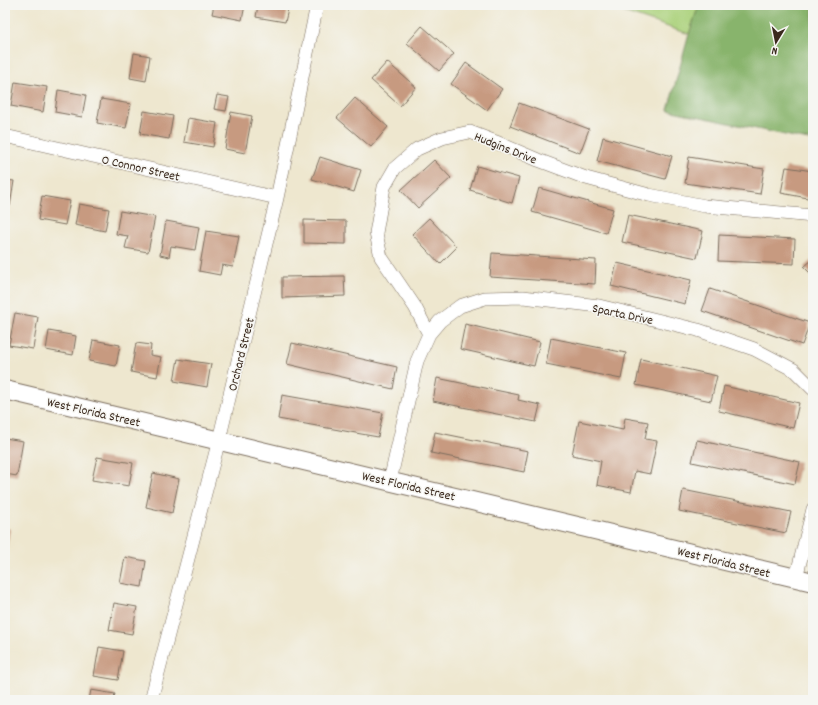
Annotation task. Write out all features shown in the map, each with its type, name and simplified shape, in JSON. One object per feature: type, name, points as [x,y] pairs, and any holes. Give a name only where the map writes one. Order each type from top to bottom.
[{"type":"main road","name":"West Florida Street","points":[[5,390],[804,580]]},
{"type":"street","name":"Orchard Street","points":[[151,700],[219,440],[277,198],[317,5]]},
{"type":"street","name":"Hudgins Drive","points":[[429,334],[415,306],[381,257],[376,233],[384,187],[395,168],[417,149],[442,138],[470,132],[586,178],[649,195],[705,206],[813,216]]},
{"type":"street","name":"O Connor Street","points":[[5,136],[277,198]]},
{"type":"street","name":"Sparta Drive","points":[[429,334],[440,321],[460,306],[485,298],[523,296],[599,306],[698,330],[754,349],[794,370],[813,390]]},
{"type":"street","points":[[390,481],[418,361],[429,334]]},
{"type":"street","points":[[804,580],[813,509]]},
{"type":"green space","points":[[603,5],[699,5],[689,34]]},
{"type":"green space","points":[[699,5],[813,5],[813,141],[668,110],[689,34]]},
{"type":"building","points":[[214,5],[245,5],[242,20],[212,14]]},
{"type":"building","points":[[258,5],[289,5],[285,22],[256,17]]},
{"type":"building","points":[[422,26],[454,54],[439,71],[407,43]]},
{"type":"building","points":[[134,53],[150,56],[146,81],[130,78]]},
{"type":"building","points":[[387,62],[416,87],[400,106],[371,80]]},
{"type":"building","points":[[466,63],[502,89],[487,110],[451,84]]},
{"type":"building","points":[[15,82],[47,87],[43,112],[11,106]]},
{"type":"building","points":[[58,90],[86,95],[82,117],[55,112]]},
{"type":"building","points":[[217,95],[229,97],[226,111],[214,109]]},
{"type":"building","points":[[355,98],[388,127],[371,147],[337,118]]},
{"type":"building","points":[[101,99],[131,104],[126,128],[97,123]]},
{"type":"building","points":[[519,103],[589,129],[580,153],[510,126]]},
{"type":"building","points":[[144,111],[173,116],[169,139],[140,134]]},
{"type":"building","points":[[231,112],[252,116],[245,153],[225,149]]},
{"type":"building","points":[[188,118],[217,123],[213,147],[184,142]]},
{"type":"building","points":[[603,137],[672,156],[665,179],[597,161]]},
{"type":"building","points":[[320,157],[361,170],[354,192],[312,179]]},
{"type":"building","points":[[689,157],[764,169],[760,194],[685,183]]},
{"type":"building","points":[[434,160],[451,178],[418,208],[401,190]]},
{"type":"building","points":[[477,166],[519,178],[512,203],[470,190]]},
{"type":"building","points":[[786,167],[813,171],[813,199],[781,193]]},
{"type":"building","points":[[5,180],[14,181],[10,206],[5,205]]},
{"type":"building","points":[[539,188],[613,209],[606,233],[532,212]]},
{"type":"building","points":[[42,196],[70,201],[65,225],[38,220]]},
{"type":"building","points":[[79,204],[109,209],[105,231],[75,225]]},
{"type":"building","points":[[120,211],[155,217],[148,252],[125,248],[128,236],[116,234]]},
{"type":"building","points":[[628,215],[703,231],[697,258],[622,242]]},
{"type":"building","points":[[429,218],[457,247],[440,264],[412,234]]},
{"type":"building","points":[[304,220],[346,221],[346,244],[304,243]]},
{"type":"building","points":[[166,221],[199,227],[195,250],[171,246],[169,257],[160,255]]},
{"type":"building","points":[[206,231],[239,236],[233,267],[222,265],[220,275],[199,271]]},
{"type":"building","points":[[719,235],[795,239],[794,264],[718,261]]},
{"type":"building","points":[[492,253],[596,260],[595,284],[490,277]]},
{"type":"building","points":[[813,259],[813,276],[804,267]]},
{"type":"building","points":[[617,263],[691,280],[685,304],[611,286]]},
{"type":"building","points":[[344,276],[345,296],[282,298],[282,277]]},
{"type":"building","points":[[710,289],[810,323],[802,345],[702,311]]},
{"type":"building","points":[[15,313],[38,317],[33,349],[9,345]]},
{"type":"building","points":[[465,324],[540,342],[534,366],[460,349]]},
{"type":"building","points":[[49,331],[76,336],[73,355],[46,350]]},
{"type":"building","points":[[551,338],[626,353],[621,379],[546,364]]},
{"type":"building","points":[[93,340],[120,345],[116,366],[89,361]]},
{"type":"building","points":[[136,343],[151,345],[150,355],[161,357],[157,377],[131,372]]},
{"type":"building","points":[[292,343],[397,367],[393,389],[287,364]]},
{"type":"building","points":[[178,359],[211,364],[207,387],[174,381]]},
{"type":"building","points":[[641,359],[717,376],[711,401],[636,385]]},
{"type":"building","points":[[437,378],[519,395],[518,400],[540,405],[536,422],[433,401]]},
{"type":"building","points":[[724,386],[799,403],[793,428],[719,411]]},
{"type":"building","points":[[282,395],[383,413],[378,437],[278,419]]},
{"type":"building","points":[[625,418],[648,422],[645,439],[657,441],[650,474],[635,471],[631,492],[597,485],[601,461],[572,455],[579,421],[623,430]]},
{"type":"building","points":[[435,432],[528,451],[524,472],[431,453]]},
{"type":"building","points":[[5,438],[23,441],[17,476],[5,474]]},
{"type":"building","points":[[697,440],[800,462],[795,484],[692,462]]},
{"type":"building","points":[[97,457],[133,463],[129,486],[92,480]]},
{"type":"building","points":[[153,473],[179,479],[172,513],[146,507]]},
{"type":"building","points":[[683,490],[791,512],[786,533],[679,511]]},
{"type":"building","points":[[5,529],[10,529],[6,554],[5,554]]},
{"type":"building","points":[[125,557],[146,561],[142,587],[120,583]]},
{"type":"building","points":[[114,603],[137,607],[132,634],[109,630]]},
{"type":"building","points":[[99,647],[123,651],[118,680],[94,676]]},
{"type":"building","points":[[91,690],[115,694],[113,700],[89,700]]}]
